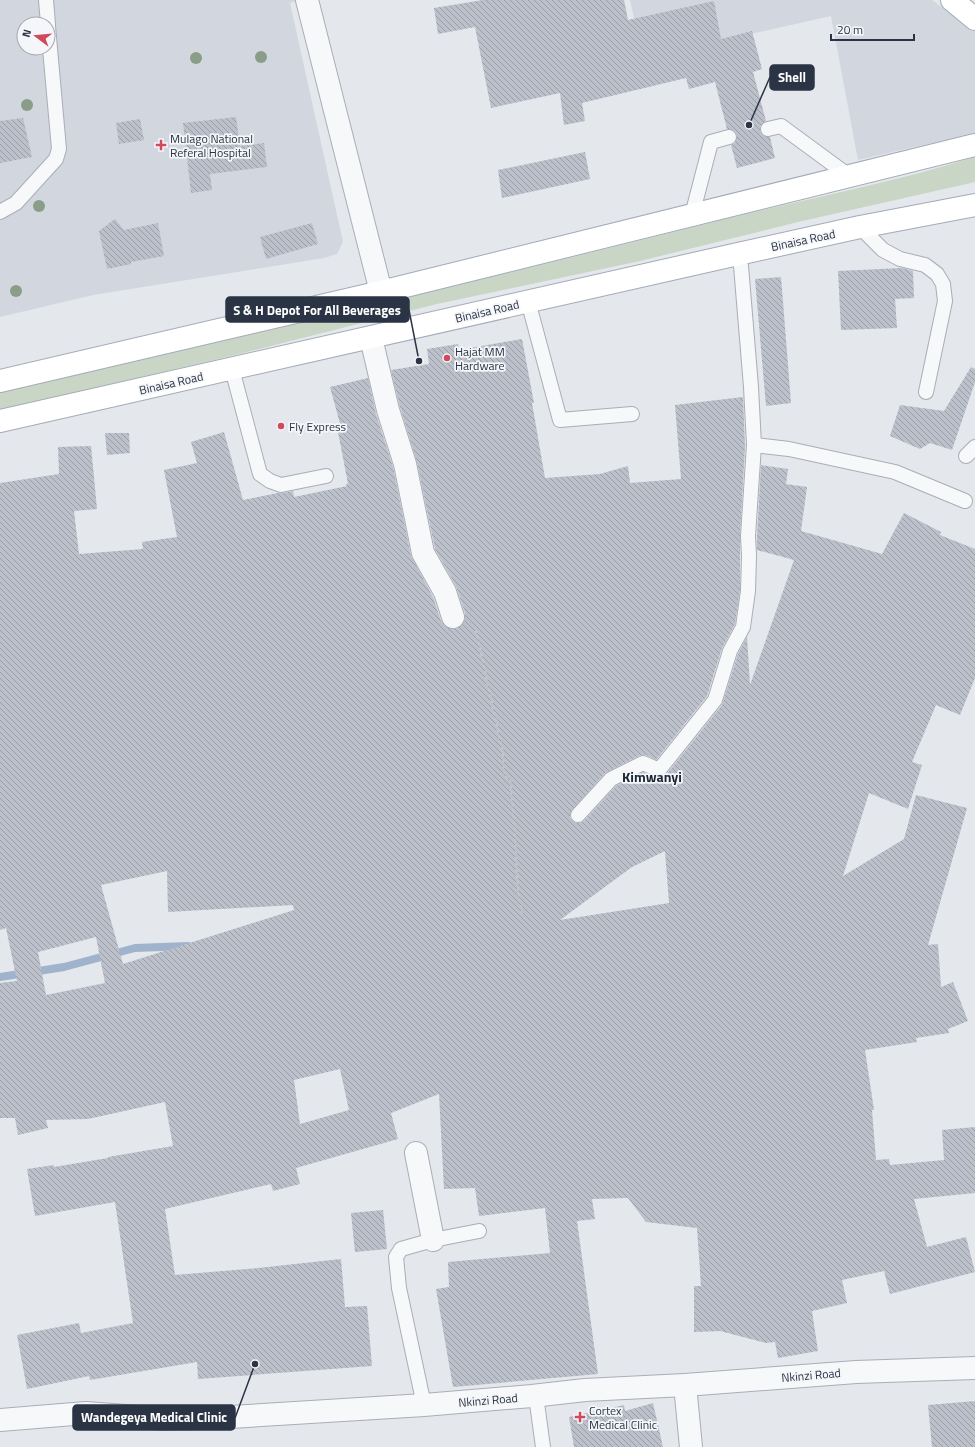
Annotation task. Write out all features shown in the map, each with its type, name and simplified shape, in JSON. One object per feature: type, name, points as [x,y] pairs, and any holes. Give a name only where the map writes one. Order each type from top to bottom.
[{"type":"main road","points":[[952,0],[975,18]]},
{"type":"main road","points":[[0,381],[381,292],[975,144]]},
{"type":"main road","name":"Binaisa Road","points":[[0,421],[738,254],[860,227],[975,205]]},
{"type":"street","points":[[307,0],[381,292]]},
{"type":"street","points":[[371,338],[386,403],[405,464],[423,553],[445,592],[453,617]]},
{"type":"street","points":[[416,1153],[433,1240]]},
{"type":"street","name":"Nkinzi Road","points":[[0,1420],[86,1413],[165,1419],[231,1417],[424,1406],[585,1390],[685,1385],[856,1372],[975,1368]]},
{"type":"street","points":[[685,1385],[691,1447]]},
{"type":"lane","points":[[46,0],[47,16]]},
{"type":"lane","points":[[0,212],[16,203],[56,159],[60,149],[51,56]]},
{"type":"lane","points":[[768,129],[781,126],[849,176]]},
{"type":"lane","points":[[692,215],[712,142],[729,137]]},
{"type":"lane","points":[[860,227],[883,250],[900,259],[925,266],[937,274],[943,284],[945,301],[926,392]]},
{"type":"lane","points":[[578,815],[612,779],[643,763],[659,770],[715,700],[730,651],[743,627],[748,591],[748,536],[754,446],[751,387],[741,266],[738,254]]},
{"type":"lane","points":[[528,301],[560,420],[632,414]]},
{"type":"lane","points":[[232,369],[260,474],[270,481],[281,485],[326,476]]},
{"type":"lane","points":[[754,446],[789,449],[895,472],[965,501]]},
{"type":"lane","points":[[424,1406],[399,1288],[396,1257],[401,1249],[433,1240],[479,1231]]},
{"type":"lane","points":[[536,1396],[543,1447]]},
{"type":"path","points":[[453,617],[465,616],[474,621],[503,754],[505,777],[510,779],[514,810],[513,829],[522,916]]},
{"type":"shaded area","name":"Mulago National Referal Hospital","points":[[0,0],[299,0],[290,3],[343,242],[337,254],[324,258],[93,295],[0,317]]},
{"type":"shaded area","points":[[630,0],[932,0],[975,31],[975,133],[858,160],[831,16],[643,58]]},
{"type":"green space","points":[[975,157],[975,182],[798,222],[640,261],[437,304],[231,356],[0,410],[0,391],[541,265],[753,212],[880,183]]},
{"type":"building","points":[[483,0],[624,0],[628,20],[714,1],[721,39],[752,31],[762,69],[753,72],[766,121],[760,126],[760,131],[762,135],[770,137],[775,158],[737,168],[731,145],[735,143],[737,135],[735,131],[727,129],[715,82],[689,89],[686,78],[582,103],[585,121],[564,125],[560,93],[491,108],[475,27],[438,34],[434,8]]},
{"type":"building","points":[[236,117],[240,146],[264,143],[267,167],[210,174],[212,190],[191,193],[183,123]]},
{"type":"building","points":[[23,118],[32,157],[0,163],[0,121]]},
{"type":"building","points":[[140,119],[144,140],[119,144],[116,123]]},
{"type":"building","points":[[585,152],[590,179],[502,198],[498,170]]},
{"type":"building","points":[[115,219],[124,230],[158,223],[164,256],[131,262],[131,264],[107,269],[99,231]]},
{"type":"building","points":[[312,223],[318,244],[266,259],[260,237]]},
{"type":"building","points":[[902,268],[913,271],[914,298],[895,299],[897,328],[841,330],[838,271]]},
{"type":"building","points":[[781,277],[791,403],[766,406],[755,279]]},
{"type":"building","points":[[522,339],[534,403],[532,403],[545,478],[600,474],[628,466],[630,483],[681,479],[675,405],[743,397],[745,447],[740,535],[740,590],[735,624],[722,648],[707,696],[656,760],[646,755],[640,755],[605,773],[572,810],[570,818],[576,823],[584,821],[616,786],[643,772],[656,778],[661,778],[666,775],[722,705],[738,654],[747,637],[750,685],[794,560],[757,550],[761,465],[788,469],[786,484],[807,487],[801,531],[882,554],[904,513],[941,532],[940,535],[975,549],[975,678],[960,715],[936,705],[912,762],[922,765],[908,809],[869,793],[843,876],[904,839],[916,795],[967,808],[928,945],[938,944],[941,987],[953,982],[968,1021],[948,1029],[949,1033],[916,1038],[917,1042],[865,1050],[874,1110],[872,1110],[876,1160],[889,1159],[890,1165],[944,1160],[942,1130],[975,1127],[975,1193],[914,1199],[927,1247],[966,1237],[975,1272],[890,1294],[884,1271],[842,1280],[847,1303],[812,1311],[818,1351],[778,1358],[775,1342],[766,1343],[720,1331],[694,1332],[694,1286],[701,1286],[697,1228],[646,1222],[628,1198],[592,1199],[595,1219],[577,1221],[598,1374],[453,1387],[436,1289],[449,1287],[448,1262],[550,1253],[545,1208],[479,1216],[475,1188],[444,1189],[439,1094],[391,1113],[398,1139],[296,1168],[300,1184],[273,1191],[271,1184],[165,1209],[175,1275],[341,1259],[345,1307],[367,1306],[372,1366],[198,1379],[197,1362],[90,1380],[89,1376],[27,1389],[17,1335],[79,1323],[81,1333],[133,1323],[115,1202],[35,1216],[27,1169],[54,1165],[54,1167],[173,1146],[165,1102],[88,1119],[46,1120],[48,1128],[18,1135],[15,1118],[0,1118],[0,983],[17,981],[6,928],[0,930],[0,483],[59,474],[58,447],[91,446],[97,509],[74,511],[79,554],[143,549],[142,542],[177,537],[164,470],[197,463],[191,442],[224,432],[243,500],[293,491],[294,497],[347,486],[346,484],[348,484],[338,432],[342,431],[330,387],[368,378],[376,414],[393,467],[411,556],[433,597],[441,621],[445,626],[451,629],[456,629],[462,625],[465,619],[465,613],[456,586],[435,549],[417,462],[400,407],[391,370],[429,364],[427,349],[458,344],[459,350]],"holes":[[[665,851],[669,903],[560,920],[632,867]],[[167,871],[168,912],[293,905],[294,910],[123,964],[101,885]],[[96,937],[105,983],[46,995],[38,952]],[[340,1069],[349,1110],[300,1124],[294,1080]]]},
{"type":"building","points":[[971,367],[975,369],[975,382],[952,450],[930,443],[920,449],[890,436],[900,405],[944,411]]},
{"type":"building","points":[[105,433],[129,433],[130,453],[107,455]]},
{"type":"building","points":[[383,1210],[387,1249],[355,1252],[351,1213]]},
{"type":"building","points":[[975,1401],[975,1447],[932,1447],[928,1405]]},
{"type":"building","points":[[653,1403],[663,1447],[574,1447],[569,1417],[624,1405],[625,1411]]},
{"type":"waterway","points":[[0,977],[64,967],[135,948],[188,946]]},
{"type":"place","name":"Shell","points":[[749,125]]},
{"type":"place","name":"Mulago National Referal Hospital","points":[[161,145]]},
{"type":"place","name":"Hajat MM Hardware","points":[[447,358]]},
{"type":"place","name":"S & H Depot For All Beverages","points":[[419,361]]},
{"type":"place","name":"Fly Express","points":[[281,426]]},
{"type":"place","name":"Wandegeya Medical Clinic","points":[[255,1364]]},
{"type":"place","name":"Cortex Medical Clinic","points":[[580,1417]]},
{"type":"district","name":"Kimwanyi","points":[[652,776]]}]
